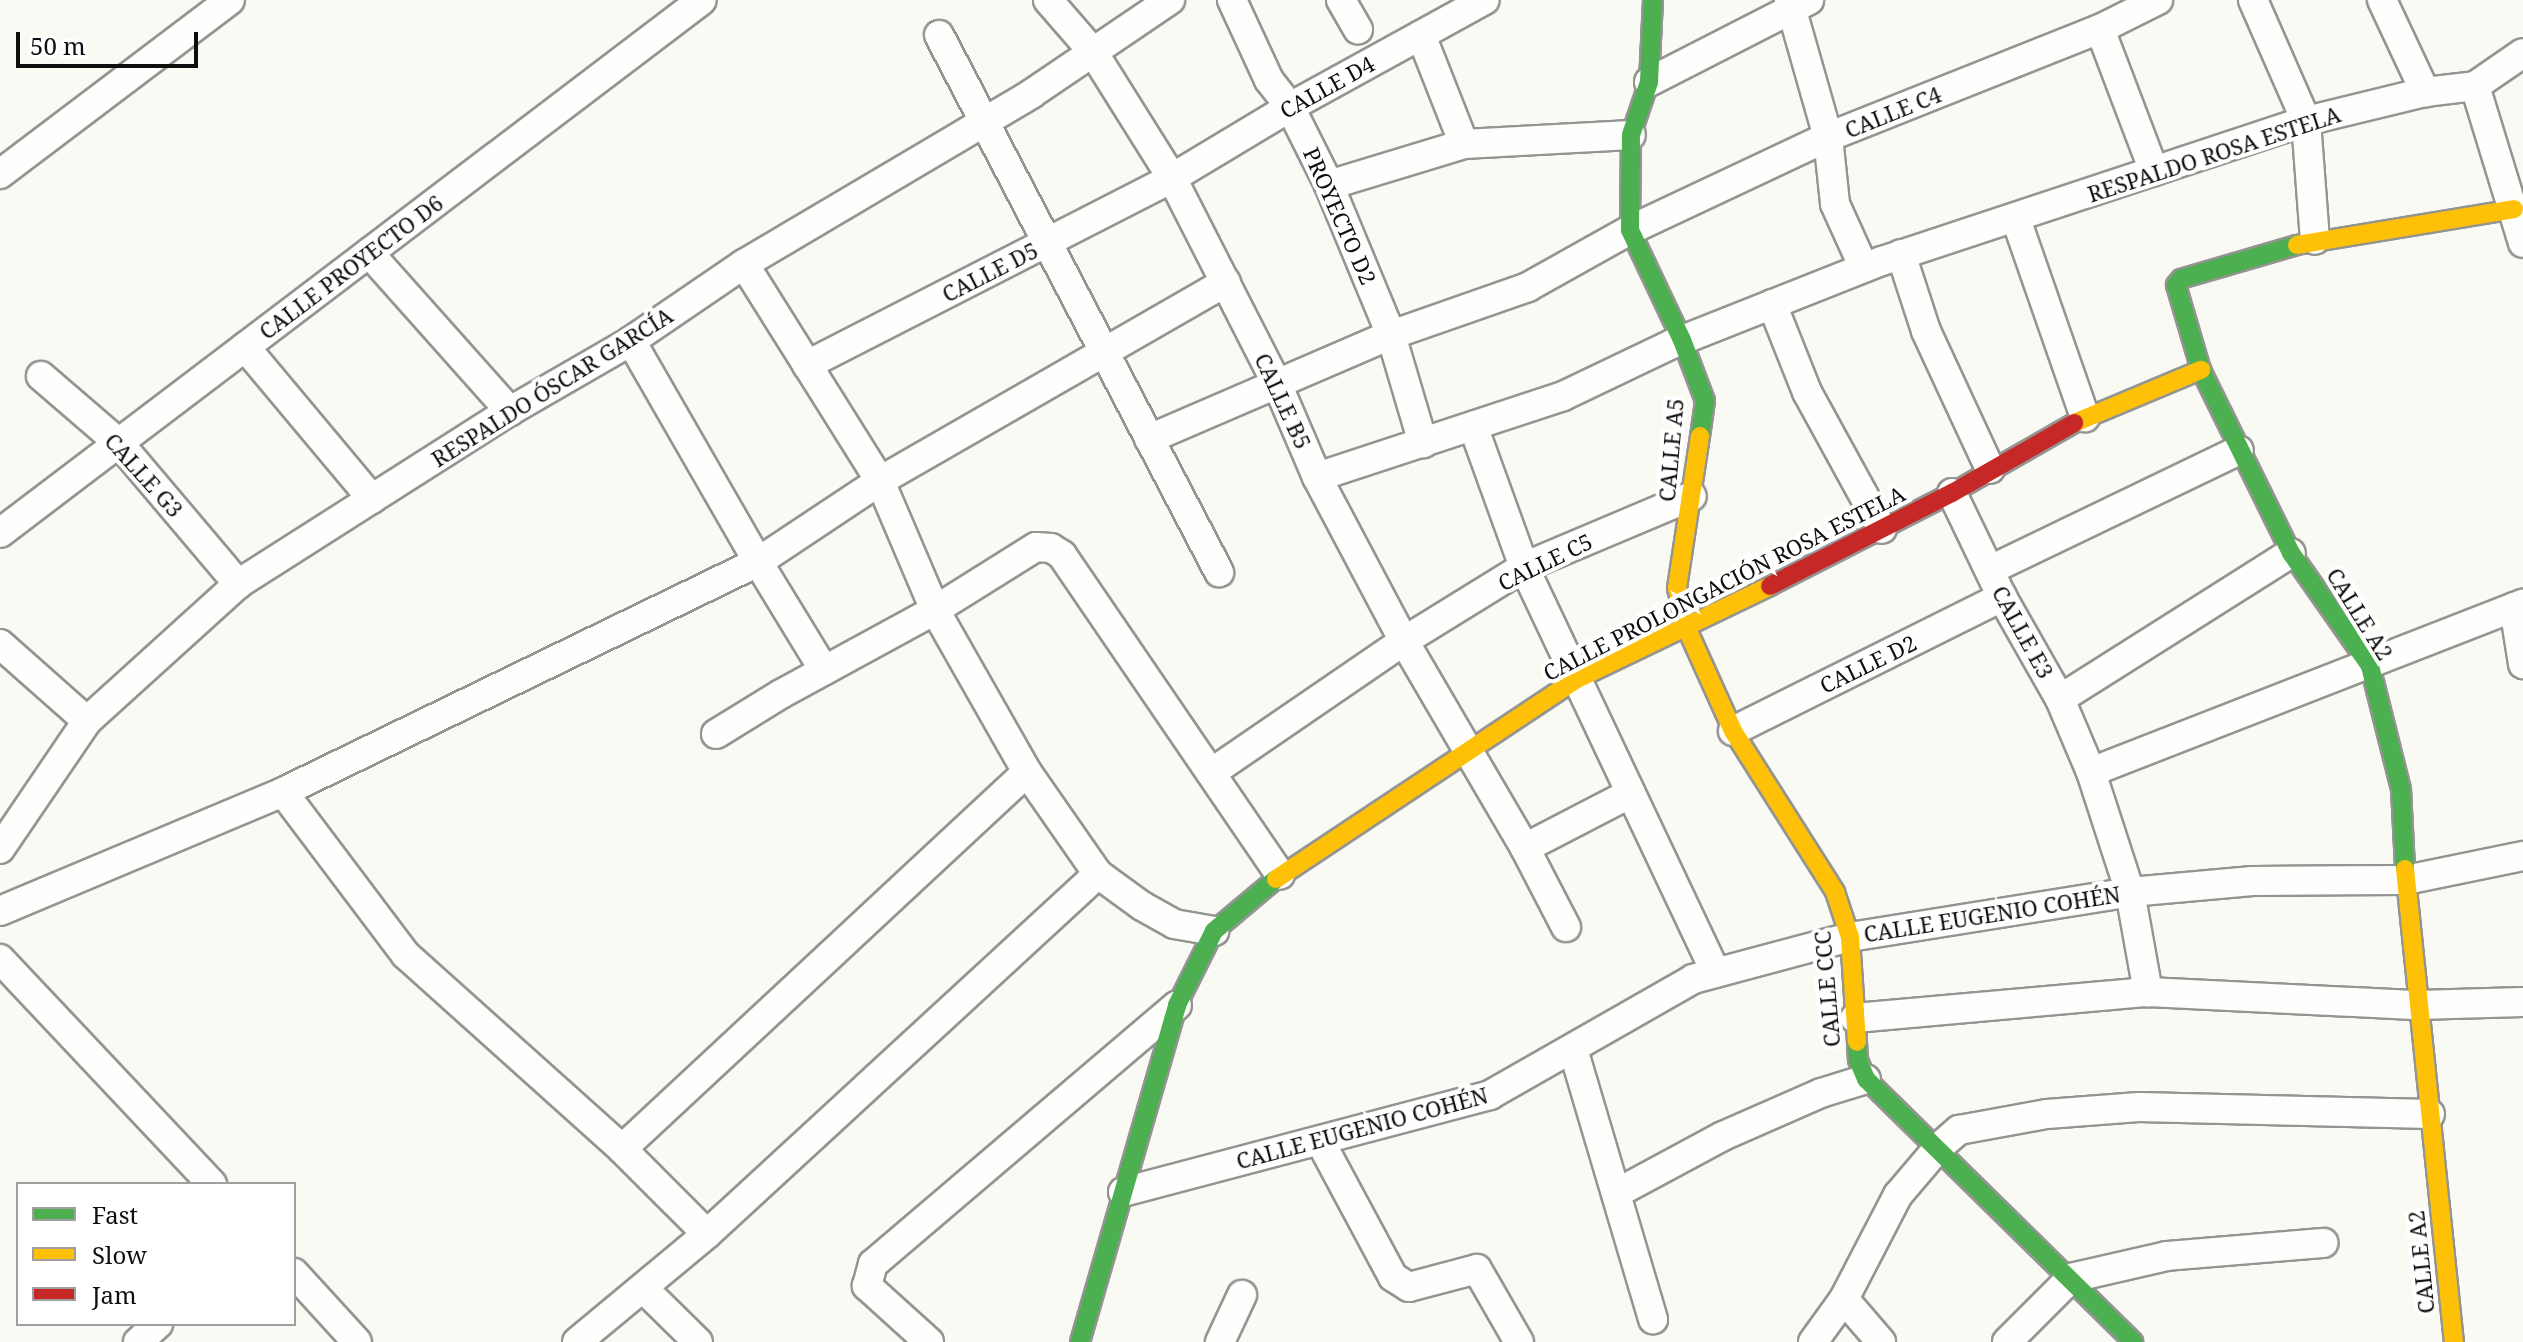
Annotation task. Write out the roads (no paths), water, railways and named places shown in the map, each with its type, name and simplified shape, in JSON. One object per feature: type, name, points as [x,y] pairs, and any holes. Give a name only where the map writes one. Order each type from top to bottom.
[{"type":"street","points":[[0,174],[230,0]]},
{"type":"street","name":"CALLE PROYECTO D6","points":[[0,533],[702,0]]},
{"type":"street","name":"CALLE B5","points":[[1048,0],[1093,52],[1172,178],[1278,386],[1317,477],[1404,641],[1525,848],[1566,927]]},
{"type":"street","name":"RESPALDO ÓSCAR GARCÍA","points":[[0,849],[87,721],[238,584],[510,411],[631,341],[744,264],[984,122],[1170,0]]},
{"type":"street","name":"PROYECTO D2","points":[[1232,0],[1269,80],[1290,107],[1329,185],[1391,335],[1423,443]]},
{"type":"street","points":[[1341,0],[1358,30]]},
{"type":"street","name":"CALLE D4","points":[[1172,178],[1290,107],[1485,0]]},
{"type":"street","name":"CALLE A5","points":[[1653,0],[1649,82],[1631,135],[1630,230],[1682,340],[1705,401],[1677,588],[1687,629],[1733,731]]},
{"type":"street","name":"CALLE C4","points":[[1391,335],[1528,287],[1630,230],[1828,137],[2100,29],[2158,0]]},
{"type":"street","points":[[2253,0],[2306,121],[2315,240]]},
{"type":"street","points":[[2382,0],[2425,92]]},
{"type":"street","points":[[1649,82],[1797,3],[1828,137],[1835,204],[1864,268]]},
{"type":"street","points":[[2100,29],[2154,171]]},
{"type":"street","points":[[939,35],[1219,572]]},
{"type":"street","points":[[1421,35],[1464,144]]},
{"type":"street","name":"RESPALDO ROSA ESTELA","points":[[1317,477],[1563,396],[1682,340],[1901,254],[2016,219],[2306,121],[2425,92],[2475,86],[2523,53]]},
{"type":"street","points":[[2475,86],[2523,243]]},
{"type":"street","points":[[1329,185],[1464,144],[1631,135]]},
{"type":"street","name":"CALLE D5","points":[[807,365],[1172,178]]},
{"type":"street","name":"CALLE A2","points":[[2454,1342],[2406,880],[2401,789],[2370,666],[2291,553],[2239,450],[2201,370],[2177,281],[2315,240],[2514,209]]},
{"type":"street","points":[[2016,219],[2085,417]]},
{"type":"street","points":[[369,253],[510,411]]},
{"type":"street","points":[[1901,254],[1926,331],[1990,469]]},
{"type":"street","points":[[744,264],[880,481],[935,610],[1027,772],[1098,874],[1142,906],[1174,924],[1214,931]]},
{"type":"street","points":[[0,911],[283,792],[758,562],[880,481],[1226,282]]},
{"type":"street","points":[[1772,304],[1807,392],[1882,529]]},
{"type":"street","points":[[1149,439],[1391,335]]},
{"type":"street","points":[[631,341],[824,670]]},
{"type":"street","points":[[245,347],[372,499]]},
{"type":"street","name":"CALLE PROLONGACIÓN ROSA ESTELA","points":[[1080,1342],[1177,1005],[1214,931],[1280,875],[1575,680],[1687,629],[1952,493],[2085,417],[2201,370]]},
{"type":"street","name":"CALLE G3","points":[[41,376],[119,443],[238,584]]},
{"type":"street","points":[[1473,426],[1524,567],[1716,973]]},
{"type":"street","points":[[1990,570],[2239,450]]},
{"type":"street","name":"CALLE E3","points":[[1952,493],[2002,597],[2060,699],[2091,772],[2130,892],[2148,992]]},
{"type":"street","name":"CALLE C5","points":[[1211,773],[1404,641],[1524,567],[1692,496]]},
{"type":"street","points":[[716,734],[824,670],[935,610],[1036,547],[1051,548],[1062,555],[1280,875]]},
{"type":"street","points":[[2060,699],[2291,553]]},
{"type":"street","name":"CALLE D2","points":[[1733,731],[2002,597]]},
{"type":"street","points":[[2091,772],[2519,606],[2523,664]]},
{"type":"street","points":[[0,644],[87,721]]},
{"type":"street","name":"CALLE CCC","points":[[1733,731],[1835,892],[1850,937],[1858,1060],[1866,1079]]},
{"type":"street","points":[[622,1149],[1027,772]]},
{"type":"street","points":[[283,792],[406,955],[622,1149],[707,1234]]},
{"type":"street","points":[[1525,848],[1631,793]]},
{"type":"street","name":"CALLE EUGENIO COHÉN","points":[[1123,1192],[1490,1095],[1573,1049],[1641,1005],[1693,979],[1850,937],[2130,892],[2253,881],[2406,880],[2523,856]]},
{"type":"street","points":[[577,1342],[707,1234],[1098,874]]},
{"type":"street","points":[[0,959],[210,1182]]},
{"type":"street","points":[[1855,1018],[2148,992],[2418,1005],[2523,1002]]},
{"type":"street","points":[[929,1342],[867,1286],[873,1264],[1177,1005]]},
{"type":"street","points":[[1573,1049],[1653,1319]]},
{"type":"street","points":[[1617,1193],[1723,1136],[1821,1093],[1866,1079],[2040,1246],[2134,1342]]},
{"type":"street","points":[[1813,1342],[1844,1299],[1898,1195],[1938,1148],[1959,1130],[1983,1123],[2139,1107],[2430,1114]]},
{"type":"street","points":[[1320,1141],[1393,1277],[1409,1287],[1477,1269],[1519,1342]]},
{"type":"street","points":[[2007,1342],[2071,1278],[2167,1256],[2323,1243]]},
{"type":"street","points":[[296,1275],[354,1341]]},
{"type":"street","points":[[643,1288],[698,1342]]},
{"type":"street","points":[[1220,1342],[1242,1295]]},
{"type":"street","points":[[1844,1299],[1881,1342]]},
{"type":"street","points":[[138,1342],[156,1326]]}]
